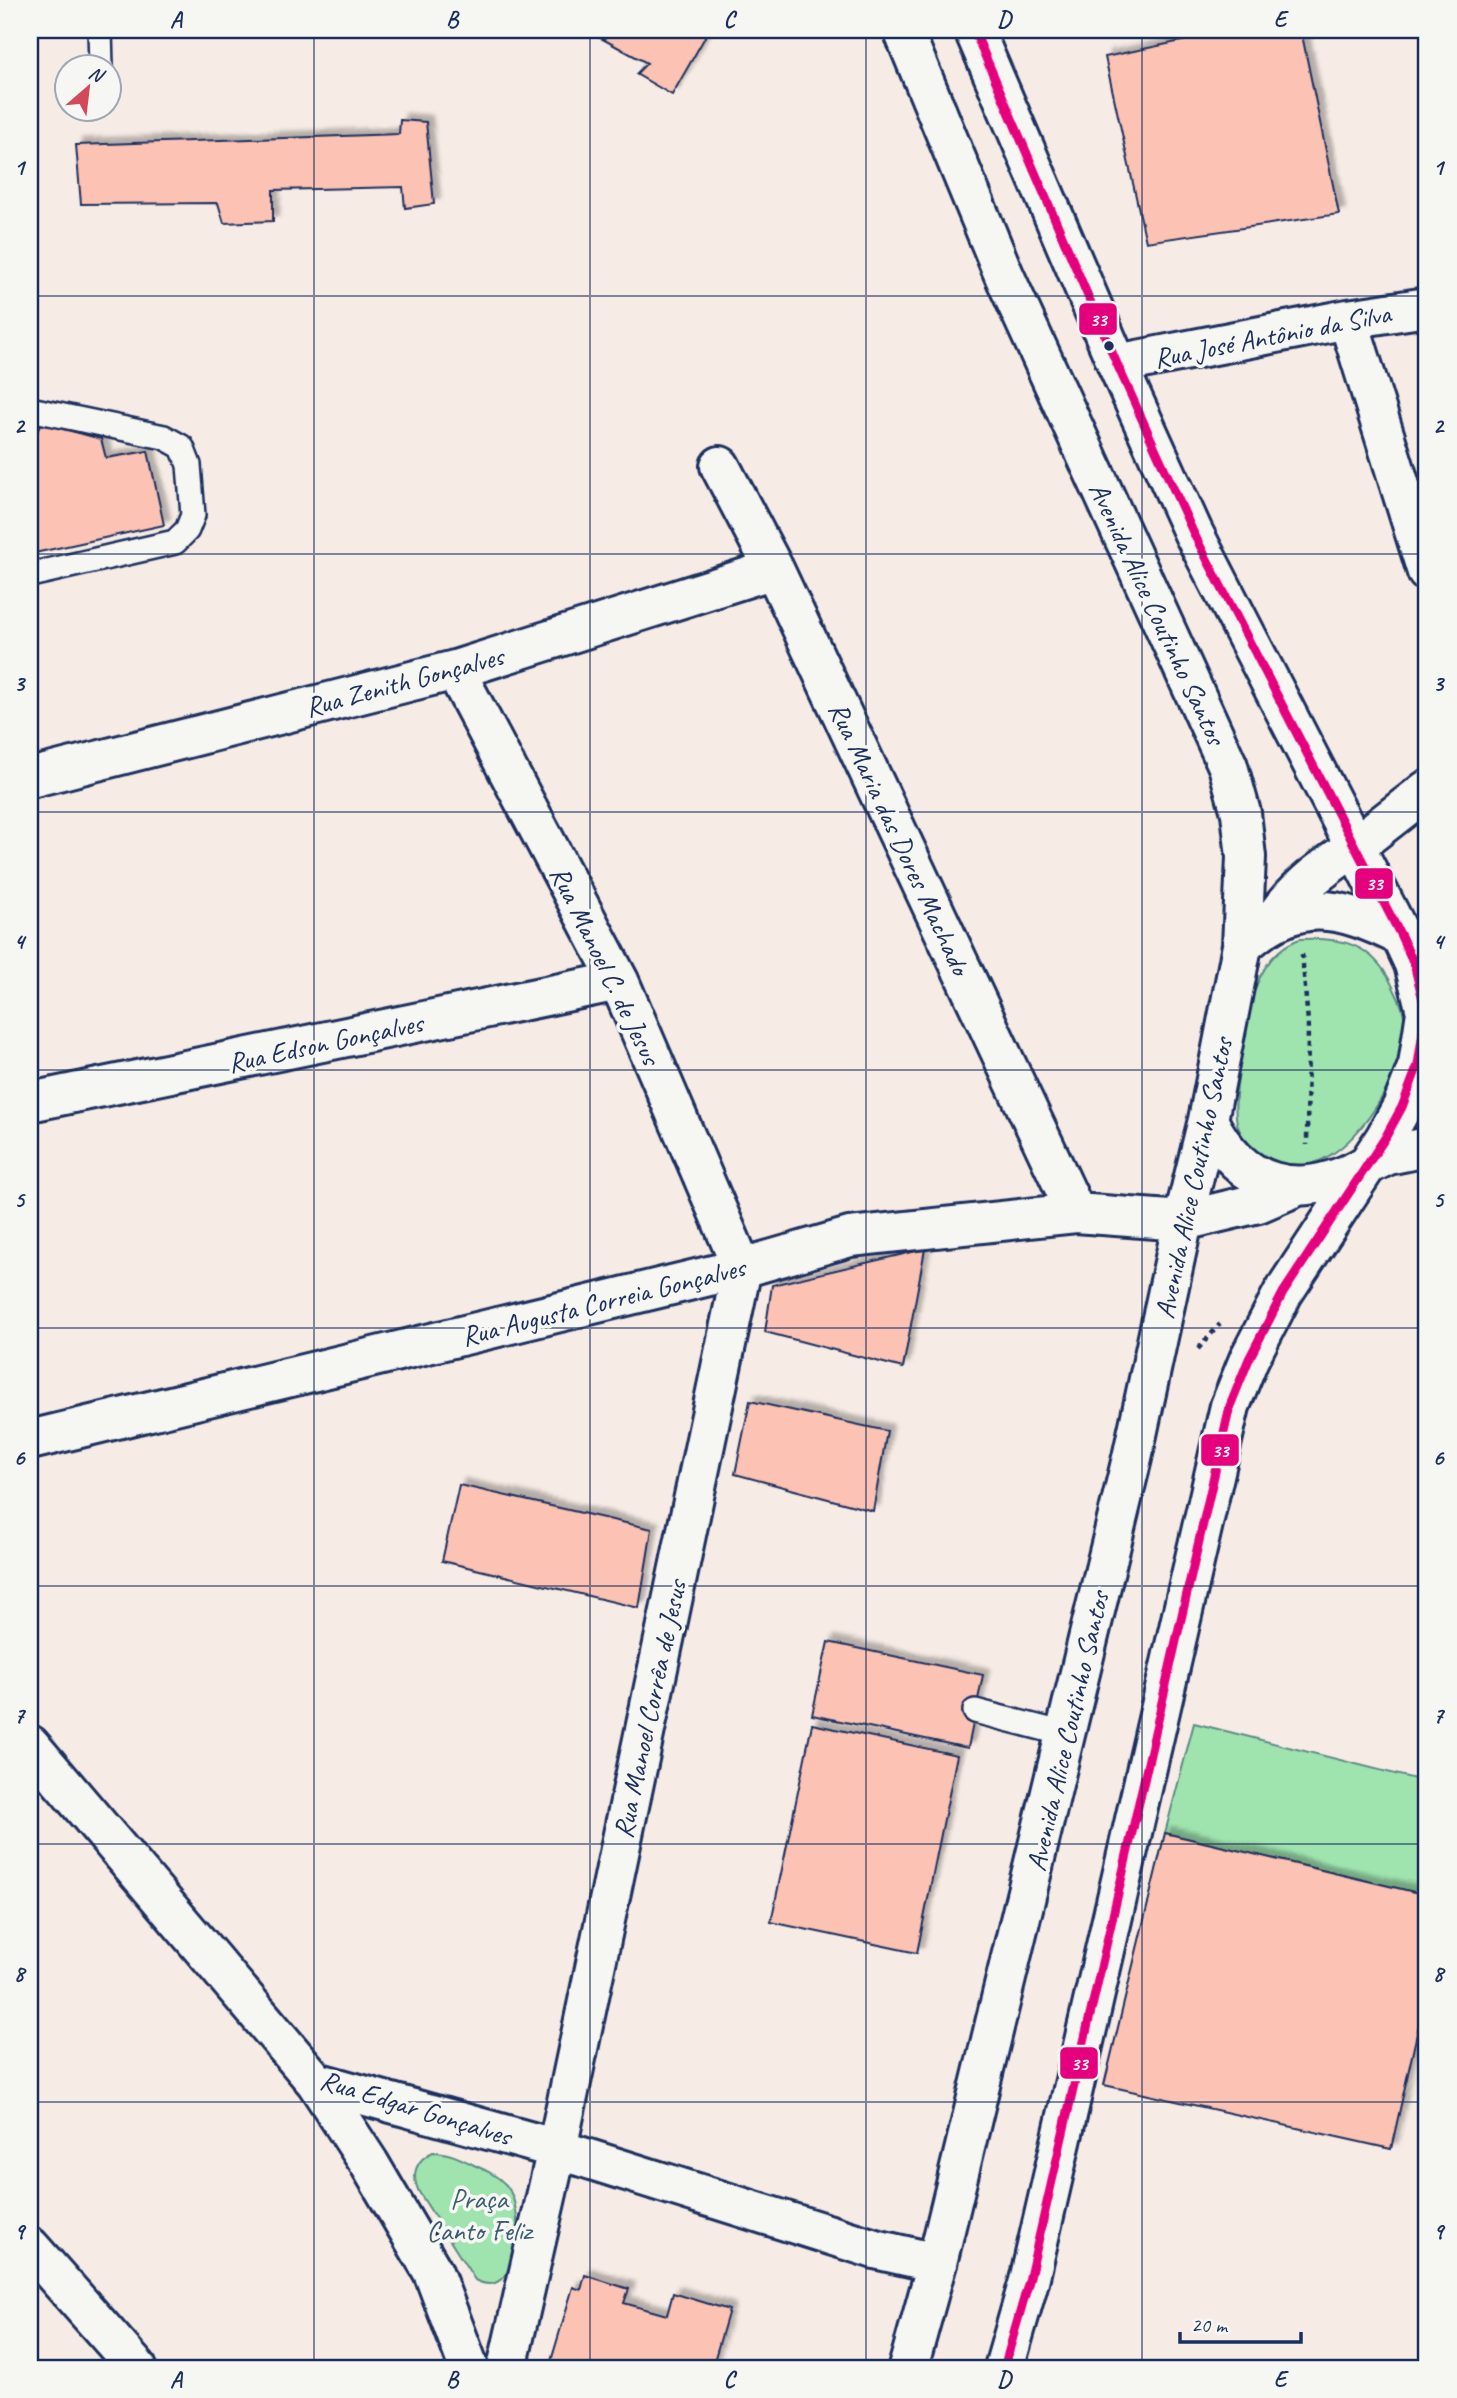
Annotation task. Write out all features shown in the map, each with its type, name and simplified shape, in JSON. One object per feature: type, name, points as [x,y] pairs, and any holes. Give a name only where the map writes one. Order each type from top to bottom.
[{"type":"street","name":"Avenida Alice Coutinho Santos","points":[[903,30],[1004,275],[1228,766],[1241,813],[1246,857],[1242,946],[1208,1120],[1183,1221],[1132,1458],[937,2263],[908,2368]]},
{"type":"street","points":[[974,30],[1116,364],[1193,532],[1401,936],[1414,964],[1427,1013],[1418,1065],[1402,1107],[1283,1293],[1249,1359],[1230,1406],[1032,2267],[1004,2368]]},
{"type":"street","name":"Rua José Antônio da Silva","points":[[1116,364],[1348,318],[1427,307]]},
{"type":"street","points":[[1348,318],[1427,572]]},
{"type":"street","name":"Rua Maria das Dores Machado","points":[[720,466],[774,569],[1076,1213]]},
{"type":"street","name":"Rua Zenith Gonçalves","points":[[31,776],[455,670],[774,569]]},
{"type":"street","name":"Rua Manoel C. de Jesus","points":[[455,670],[620,981],[742,1268]]},
{"type":"street","points":[[1242,946],[1273,921],[1286,902],[1304,884],[1427,790]]},
{"type":"street","points":[[1273,921],[1299,911],[1324,909],[1350,913],[1401,936]]},
{"type":"street","name":"Rua Edson Gonçalves","points":[[30,1102],[620,981]]},
{"type":"street","points":[[1208,1120],[1218,1141],[1233,1159],[1272,1183],[1295,1187],[1330,1182],[1388,1155],[1427,1147]]},
{"type":"street","name":"Rua Augusta Correia Gonçalves","points":[[30,1440],[742,1268],[850,1237],[1076,1213],[1183,1221],[1258,1203],[1295,1187]]},
{"type":"street","name":"Rua Manoel Corrêa de Jesus","points":[[507,2368],[557,2149],[742,1268]]},
{"type":"street","name":"Rua Edgar Gonçalves","points":[[30,1745],[316,2082],[557,2149],[875,2249],[937,2263]]},
{"type":"street","points":[[316,2082],[369,2162],[433,2272],[469,2368]]},
{"type":"street","points":[[30,2247],[137,2368]]},
{"type":"lane","points":[[100,30],[101,52]]},
{"type":"lane","points":[[30,409],[164,437],[182,447],[189,465],[192,515],[187,530],[174,542],[30,575]]},
{"type":"lane","points":[[975,1711],[1065,1734]]},
{"type":"green space","points":[[1300,939],[1343,942],[1366,952],[1376,960],[1399,999],[1405,1025],[1392,1077],[1378,1105],[1359,1130],[1337,1150],[1313,1163],[1288,1166],[1262,1156],[1245,1141],[1237,1122],[1236,1100],[1244,1034],[1260,976],[1270,960],[1283,948]]},
{"type":"green space","points":[[1194,1723],[1427,1782],[1427,1895],[1165,1833]]},
{"type":"green space","name":"Praça Canto Feliz","points":[[433,2152],[454,2156],[491,2173],[506,2185],[513,2197],[517,2232],[515,2251],[510,2267],[502,2279],[490,2284],[475,2280],[419,2192],[415,2180],[416,2169],[422,2159]]},
{"type":"building","points":[[586,30],[709,30],[672,95],[636,74],[647,63]]},
{"type":"building","points":[[1219,30],[1301,30],[1339,214],[1146,242],[1105,57],[1220,33]]},
{"type":"building","points":[[400,120],[426,122],[434,204],[405,208],[403,187],[273,190],[273,221],[224,223],[218,203],[81,204],[76,145],[399,134]]},
{"type":"building","points":[[41,423],[101,439],[106,458],[148,451],[164,525],[30,554],[30,447]]},
{"type":"building","points":[[925,1249],[903,1368],[765,1332],[772,1285]]},
{"type":"building","points":[[750,1401],[887,1431],[873,1511],[735,1474]]},
{"type":"building","points":[[459,1485],[652,1529],[639,1608],[442,1561]]},
{"type":"building","points":[[828,1642],[983,1675],[968,1748],[812,1715]]},
{"type":"building","points":[[812,1724],[957,1755],[917,1953],[771,1922]]},
{"type":"building","points":[[1165,1833],[1427,1895],[1427,1989],[1391,2149],[1104,2085]]},
{"type":"building","points":[[585,2275],[629,2289],[624,2303],[667,2315],[673,2293],[729,2310],[712,2368],[556,2368],[558,2363],[551,2361],[573,2287],[581,2290]]},
{"type":"transit line","name":"33","points":[[974,30],[1117,364],[1193,532],[1401,936],[1414,964],[1426,1012],[1418,1065],[1402,1107],[1385,1138],[1283,1293],[1249,1359],[1230,1406],[1029,2281],[1004,2368]]}]
